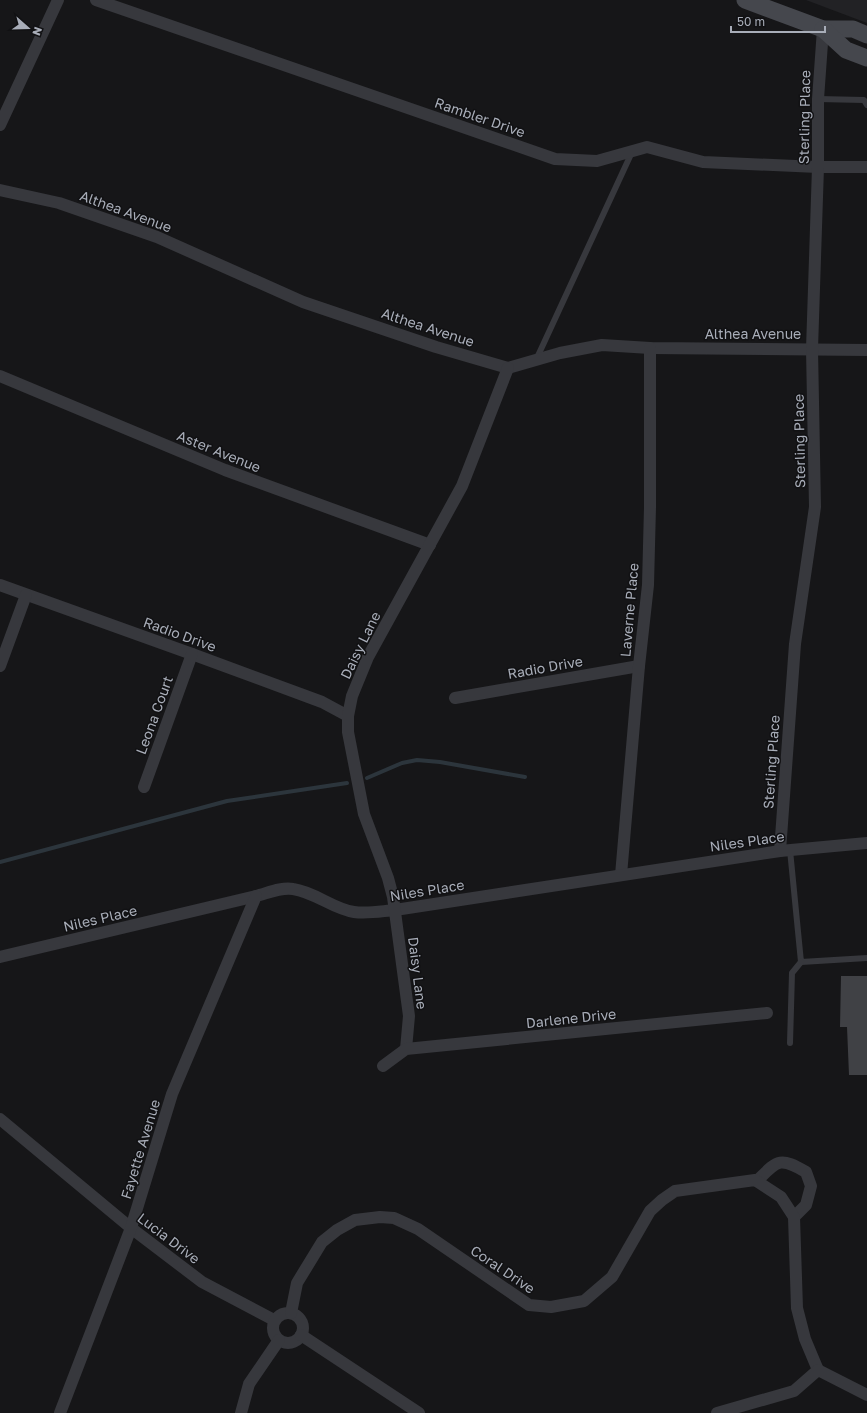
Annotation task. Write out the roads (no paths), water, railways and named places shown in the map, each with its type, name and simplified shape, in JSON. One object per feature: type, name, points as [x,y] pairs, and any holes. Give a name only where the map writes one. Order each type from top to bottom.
[{"type":"main road","points":[[745,0],[776,6],[823,29],[846,50],[867,58]]},
{"type":"main road","points":[[823,29],[853,29],[867,35]]},
{"type":"street","points":[[0,125],[58,0]]},
{"type":"street","name":"Rambler Drive","points":[[96,0],[555,159],[597,161],[647,147],[703,162],[818,167],[867,167]]},
{"type":"street","name":"Sterling Place","points":[[785,851],[794,644],[815,507],[812,349],[818,167],[818,99],[823,29]]},
{"type":"street","name":"Althea Avenue","points":[[0,190],[59,203],[157,237],[303,302],[436,347],[508,368],[560,353],[602,345],[650,348],[867,350]]},
{"type":"street","name":"Laverne Place","points":[[621,875],[639,666],[648,585],[650,547],[650,348]]},
{"type":"street","name":"Daisy Lane","points":[[406,1049],[409,1016],[395,910],[388,878],[364,814],[348,732],[348,716],[352,696],[368,657],[462,486],[508,368]]},
{"type":"street","name":"Aster Avenue","points":[[0,376],[225,470],[430,545]]},
{"type":"street","name":"Radio Drive","points":[[0,586],[322,702],[348,716]]},
{"type":"street","points":[[0,666],[26,595]]},
{"type":"street","name":"Leona Court","points":[[144,786],[192,654]]},
{"type":"street","name":"Radio Drive","points":[[455,698],[639,666]]},
{"type":"street","name":"Niles Place","points":[[0,957],[279,890],[293,889],[309,894],[340,908],[354,912],[371,912],[395,910],[785,851],[867,843]]},
{"type":"street","name":"Fayette Avenue","points":[[60,1413],[131,1228],[172,1094],[256,896]]},
{"type":"street","name":"Darlene Drive","points":[[406,1049],[768,1013]]},
{"type":"street","points":[[383,1066],[406,1049]]},
{"type":"street","name":"Lucia Drive","points":[[0,1119],[131,1228],[202,1282],[274,1320]]},
{"type":"street","points":[[794,1217],[806,1205],[811,1186],[806,1172],[795,1165],[785,1162],[774,1164],[757,1181],[781,1196],[794,1217],[797,1308],[805,1339],[818,1370],[867,1395]]},
{"type":"street","name":"Coral Drive","points":[[291,1313],[297,1283],[322,1242],[337,1230],[355,1220],[380,1217],[394,1218],[418,1229],[529,1305],[551,1307],[584,1301],[612,1277],[650,1211],[675,1191],[755,1180],[757,1181]]},
{"type":"street","points":[[284,1312],[291,1313],[301,1319],[303,1330],[301,1335],[294,1342],[283,1342],[278,1340],[272,1327],[274,1320],[279,1314],[284,1312]]},
{"type":"street","points":[[301,1335],[413,1411]]},
{"type":"street","points":[[242,1413],[249,1384],[278,1340]]},
{"type":"street","points":[[717,1413],[794,1392],[818,1370]]},
{"type":"lane","points":[[818,99],[864,100],[867,105]]},
{"type":"lane","points":[[536,360],[633,151]]},
{"type":"lane","points":[[785,851],[800,962],[792,973],[790,1042]]},
{"type":"lane","points":[[800,962],[867,958]]},
{"type":"waterway","points":[[367,778],[402,763],[417,760],[440,762],[525,777]]},
{"type":"waterway","points":[[0,862],[227,801],[347,783]]}]
